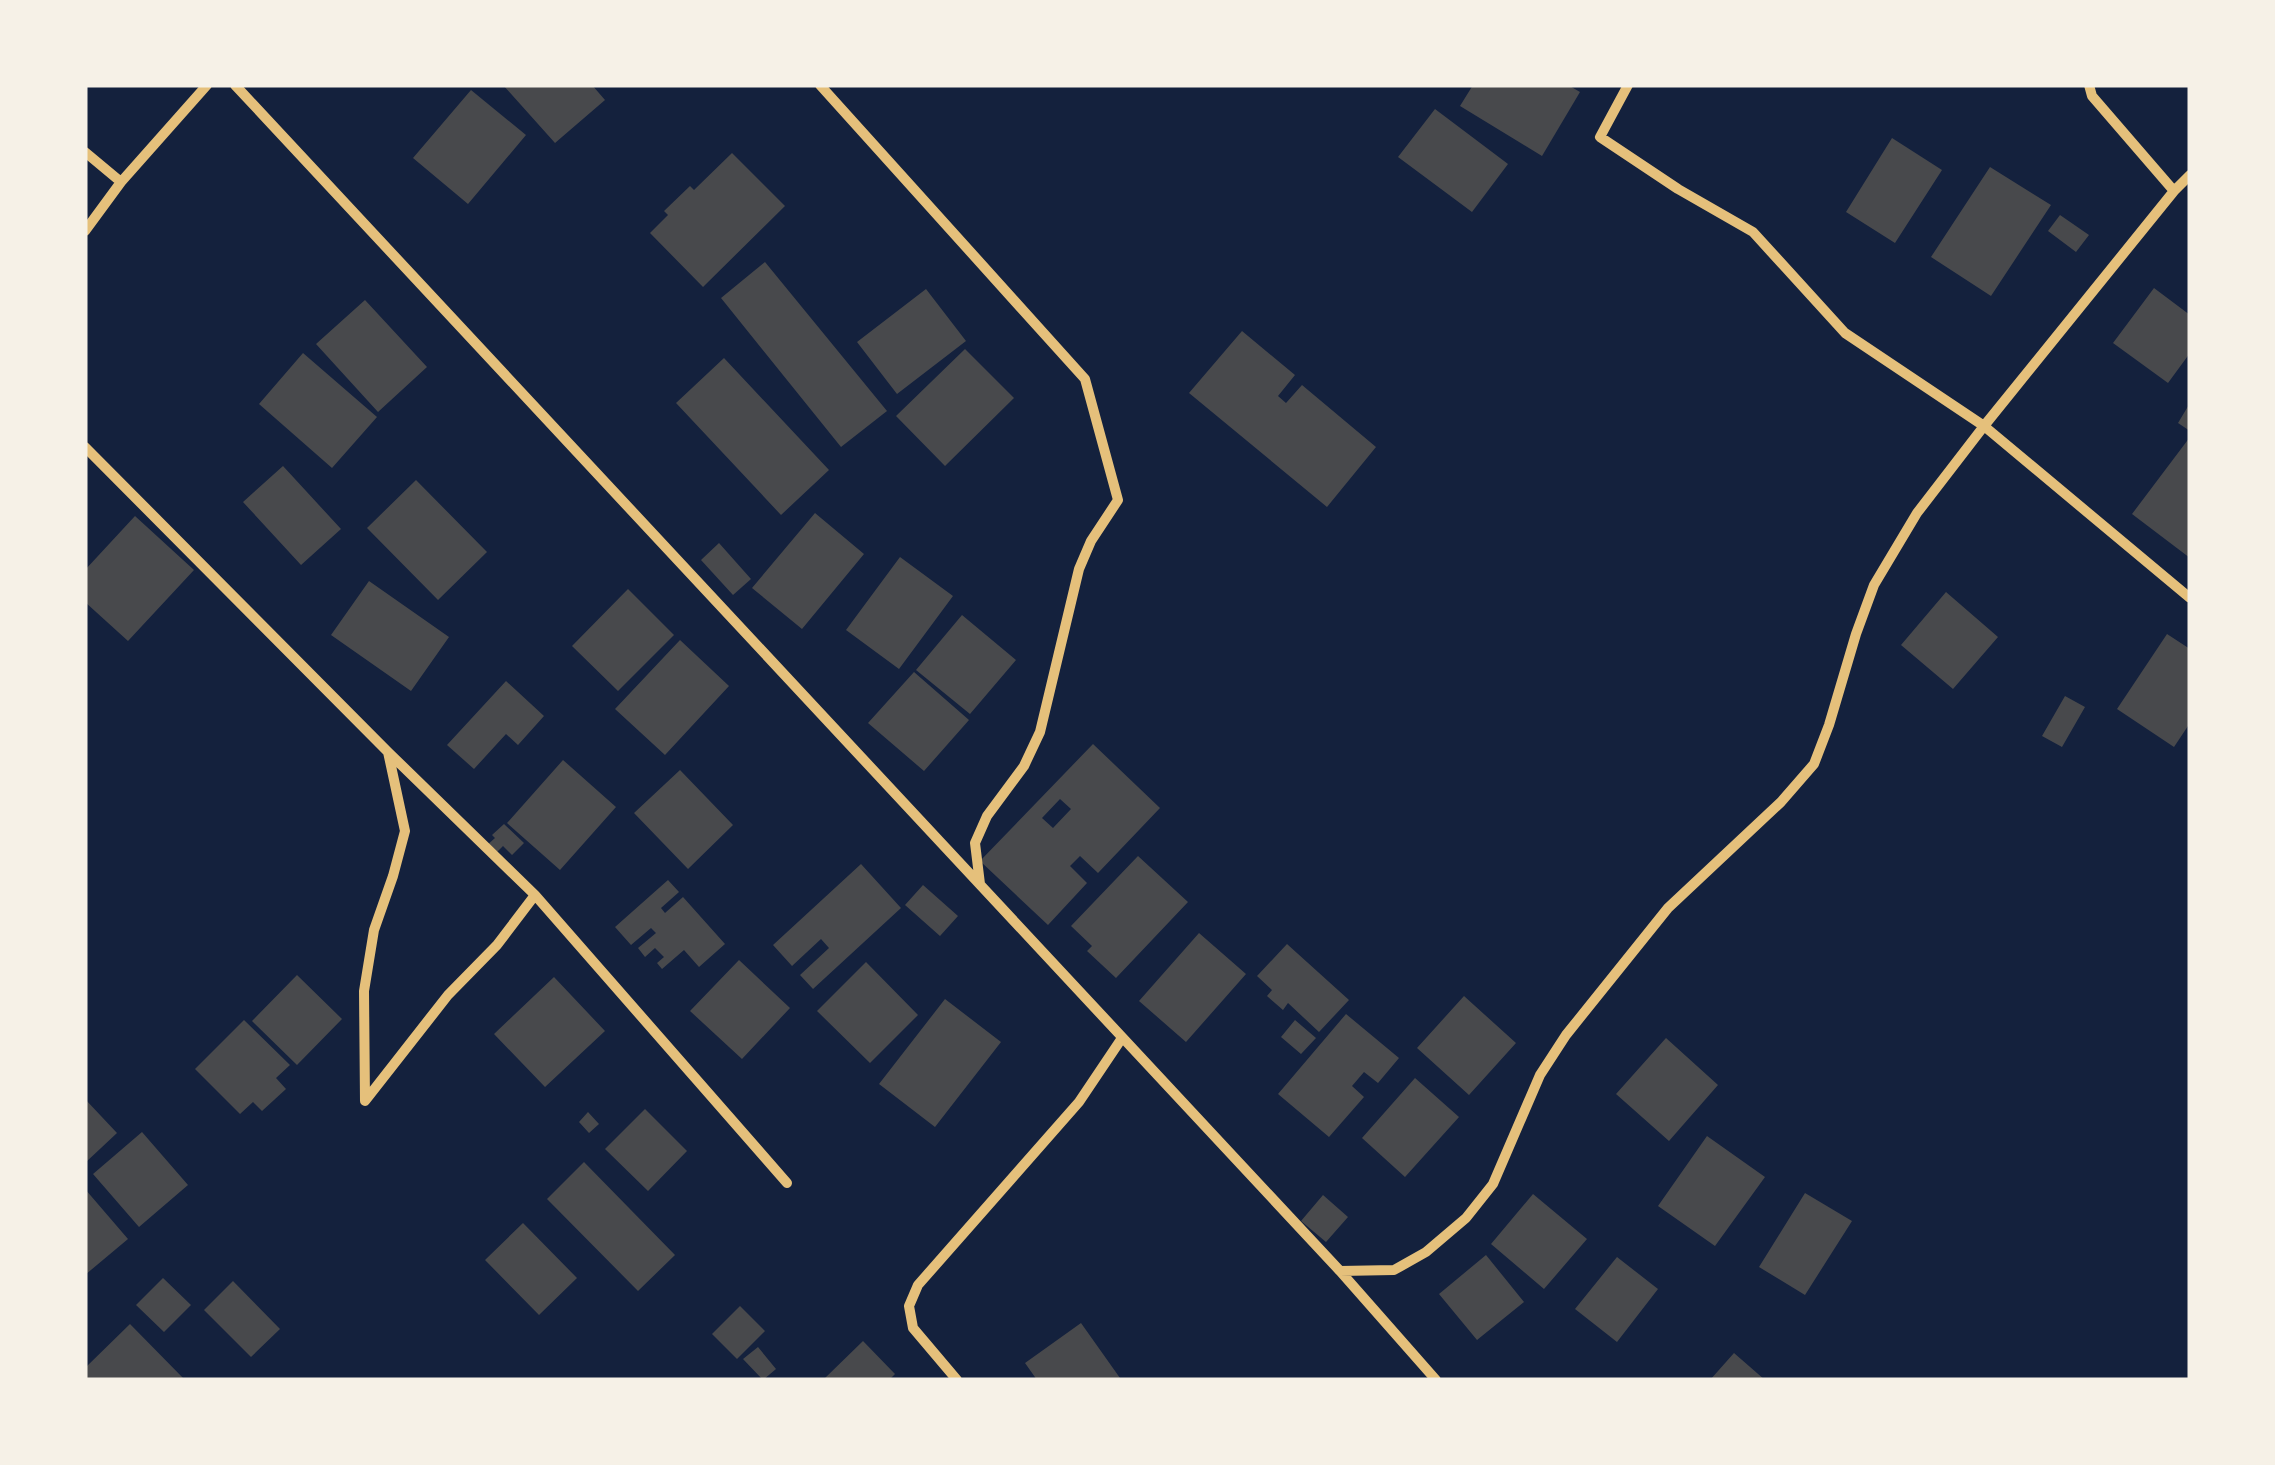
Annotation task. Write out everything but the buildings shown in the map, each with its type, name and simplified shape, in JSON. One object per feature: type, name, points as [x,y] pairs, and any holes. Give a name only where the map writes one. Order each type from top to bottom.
[{"type":"street","points":[[85,231],[121,182],[207,85]]},
{"type":"street","points":[[236,85],[1340,1271],[1436,1380]]},
{"type":"street","points":[[820,85],[1085,379],[1118,500],[1092,540],[1080,568],[1040,732],[1024,766],[987,816],[975,844],[980,885]]},
{"type":"street","points":[[1629,85],[1600,138],[1678,190],[1753,232],[1845,333],[1984,426],[2190,598]]},
{"type":"street","points":[[2089,85],[2092,96],[2174,191]]},
{"type":"street","points":[[85,152],[121,182]]},
{"type":"street","points":[[1340,1271],[1394,1270],[1426,1252],[1466,1218],[1493,1184],[1540,1075],[1566,1035],[1668,908],[1781,802],[1814,764],[1874,585],[1917,513],[2190,175]]},
{"type":"street","points":[[85,447],[535,895],[787,1183]]},
{"type":"street","points":[[388,752],[405,830],[374,930],[364,991],[365,1101],[448,995],[497,945],[535,895]]},
{"type":"street","points":[[958,1380],[914,1328],[909,1306],[918,1285],[1079,1102],[1122,1038]]}]
